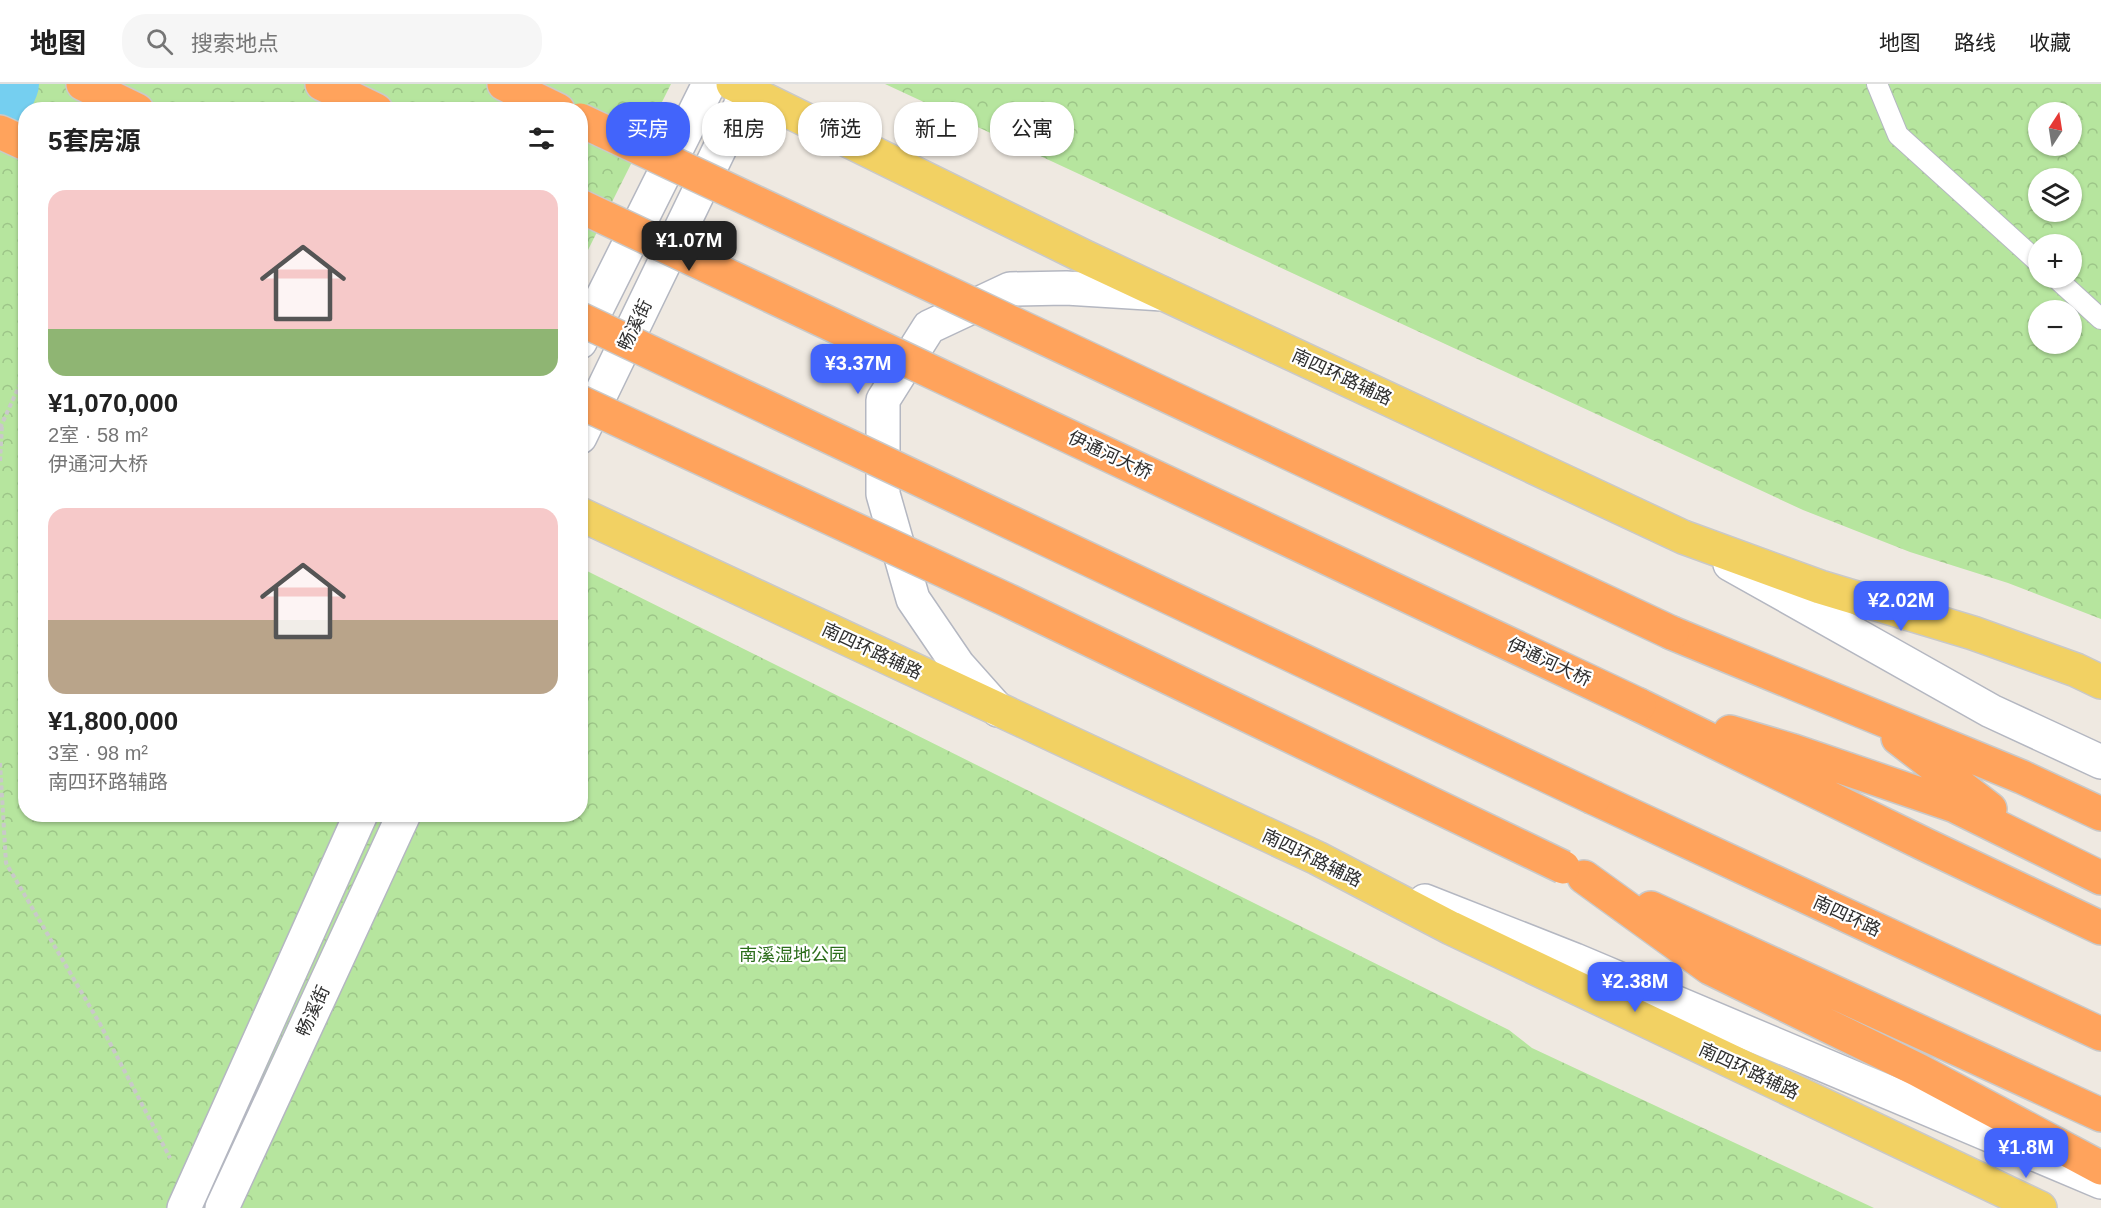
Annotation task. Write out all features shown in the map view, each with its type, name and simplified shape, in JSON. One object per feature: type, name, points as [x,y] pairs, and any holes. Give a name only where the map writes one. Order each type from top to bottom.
[{"type":"highway","points":[[83,84],[120,102]]},
{"type":"highway","points":[[322,84],[359,102]]},
{"type":"highway","points":[[504,84],[541,102]]},
{"type":"highway","points":[[588,124],[1672,633],[2022,777],[2101,814]]},
{"type":"highway","points":[[0,132],[18,140]]},
{"type":"highway","name":"伊通河大桥","points":[[588,210],[1639,705]]},
{"type":"highway","name":"南四环路","points":[[588,323],[1594,798],[2101,1034]]},
{"type":"highway","points":[[588,406],[1015,604],[1573,872],[2101,1116]]},
{"type":"highway","points":[[1639,705],[1794,751],[1955,806],[2089,872]]},
{"type":"highway","points":[[1639,705],[2101,928]]},
{"type":"highway","points":[[1865,713],[2042,849]]},
{"type":"highway","points":[[1573,872],[1710,968],[1918,1070],[1975,1116],[2101,1168]]},
{"type":"main road","name":"南四环路辅路","points":[[744,87],[1085,257],[1683,537],[1820,587],[1973,633],[2076,670],[2101,682]]},
{"type":"main road","name":"南四环路辅路","points":[[588,518],[1317,858],[1451,928],[2040,1208]]},
{"type":"street","points":[[588,326],[709,84]]},
{"type":"street","name":"畅溪街","points":[[588,420],[744,87]]},
{"type":"street","points":[[998,710],[958,665],[913,599],[883,494],[884,400],[928,327],[1010,289],[1066,288],[1164,294]]},
{"type":"street","points":[[1683,537],[1991,711],[2101,762]]},
{"type":"street","name":"畅溪街","points":[[187,1202],[357,822]]},
{"type":"street","name":"畅溪街","points":[[222,1208],[400,822]]},
{"type":"street","points":[[1317,858],[1975,1116],[2101,1182]]},
{"type":"lane","points":[[1877,84],[1898,135],[2028,253]]},
{"type":"lane","points":[[2066,288],[2101,319]]},
{"type":"path","points":[[0,460],[1,426],[18,389]]},
{"type":"path","points":[[0,763],[6,863],[100,1024],[187,1202]]},
{"type":"green space","name":"南溪湿地公园","points":[[0,84],[671,84],[662,102],[606,102],[606,156],[635,156],[588,250],[588,102],[18,102],[18,822],[588,822],[588,571],[1509,1030],[1532,1048],[1874,1208],[0,1208]]},
{"type":"green space","points":[[885,84],[2101,84],[2101,619],[2008,583],[1910,552],[1803,510],[1040,156],[1074,156],[1074,102],[990,102],[990,133],[978,127],[978,102],[924,102]]},
{"type":"waterway","points":[[0,103],[8,84]]}]
